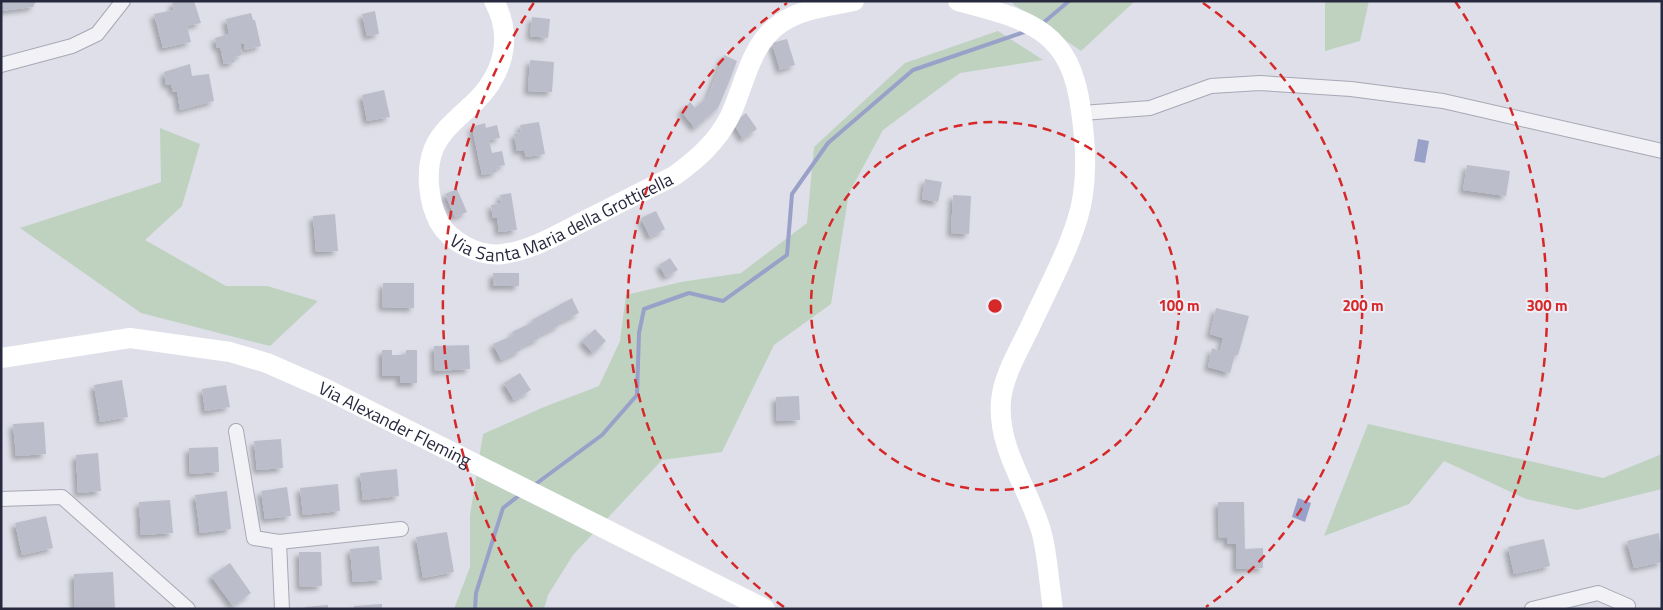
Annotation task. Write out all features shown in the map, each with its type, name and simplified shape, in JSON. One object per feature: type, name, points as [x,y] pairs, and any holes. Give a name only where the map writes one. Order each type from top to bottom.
[{"type":"street","points":[[1,65],[72,46],[97,34],[123,1]]},
{"type":"street","name":"Via Santa Maria della Grotticella","points":[[494,1],[502,19],[505,35],[504,52],[498,72],[489,86],[442,134],[432,154],[429,176],[435,214],[443,230],[453,240],[470,248],[501,254],[541,243],[674,176],[694,162],[715,141],[729,118],[756,51],[767,34],[782,22],[797,15],[854,1]]},
{"type":"street","points":[[958,1],[1028,22],[1052,41],[1066,58],[1078,87],[1085,139],[1083,196],[1065,250],[1008,374],[1001,400],[1002,423],[1014,471],[1042,534],[1053,609]]},
{"type":"street","points":[[1082,113],[1150,108],[1211,86],[1260,83],[1351,89],[1443,102],[1662,151]]},
{"type":"street","name":"Via Alexander Fleming","points":[[1,358],[130,338],[230,352],[267,363],[453,453],[765,609]]},
{"type":"street","points":[[236,431],[254,538],[278,542],[401,528]]},
{"type":"street","points":[[1,499],[62,496],[188,609]]},
{"type":"street","points":[[278,542],[282,609]]},
{"type":"street","points":[[1532,609],[1598,593],[1628,606]]},
{"type":"green space","points":[[1013,1],[1135,1],[1081,51],[1013,4]]},
{"type":"green space","points":[[1325,1],[1369,1],[1360,41],[1325,51]]},
{"type":"green space","points":[[998,31],[1043,60],[960,73],[883,130],[849,193],[831,304],[774,345],[722,452],[662,460],[573,555],[548,595],[544,609],[454,609],[470,567],[470,515],[483,434],[544,407],[599,386],[620,341],[626,295],[681,282],[741,273],[807,223],[814,147],[905,63]]},
{"type":"green space","points":[[160,128],[200,144],[182,206],[145,240],[226,286],[267,286],[318,301],[270,346],[141,313],[20,228],[161,182]]},
{"type":"green space","points":[[1368,424],[1603,478],[1662,454],[1662,489],[1577,510],[1526,499],[1444,461],[1409,504],[1324,536]]},
{"type":"water","points":[[1418,139],[1429,141],[1425,163],[1414,161]]},
{"type":"water","points":[[1298,498],[1311,503],[1305,522],[1292,517]]},
{"type":"building","points":[[1,1],[36,1],[33,7],[1,11]]},
{"type":"building","points":[[194,1],[201,23],[187,26],[191,42],[163,48],[154,14],[174,10],[172,3]]},
{"type":"building","points":[[375,11],[379,34],[367,36],[362,14]]},
{"type":"building","points":[[251,13],[253,20],[255,20],[261,46],[245,50],[244,43],[240,44],[242,55],[234,57],[235,62],[224,64],[220,47],[217,48],[215,38],[229,34],[226,19]]},
{"type":"building","points":[[532,17],[550,19],[548,38],[530,36]]},
{"type":"building","points":[[787,39],[795,65],[780,70],[772,43]]},
{"type":"building","points":[[724,55],[737,61],[729,82],[718,108],[695,128],[681,111],[690,102],[695,108],[708,96]]},
{"type":"building","points":[[530,60],[554,62],[552,92],[528,91]]},
{"type":"building","points":[[190,64],[192,76],[209,74],[214,101],[180,110],[177,91],[173,92],[171,84],[166,85],[164,72]]},
{"type":"building","points":[[384,90],[390,117],[367,121],[362,95]]},
{"type":"building","points":[[746,113],[757,129],[743,139],[733,123]]},
{"type":"building","points":[[539,122],[545,154],[526,157],[524,150],[517,151],[514,134],[521,132],[520,125]]},
{"type":"building","points":[[485,123],[486,128],[497,125],[500,138],[489,140],[492,153],[502,151],[505,165],[496,167],[497,172],[482,175],[472,127]]},
{"type":"building","points":[[1467,165],[1510,171],[1506,196],[1463,190]]},
{"type":"building","points":[[925,179],[942,182],[938,202],[922,199]]},
{"type":"building","points":[[457,189],[467,212],[455,217],[445,194]]},
{"type":"building","points":[[511,193],[517,230],[499,232],[497,218],[493,218],[491,205],[501,203],[500,195]]},
{"type":"building","points":[[953,195],[971,196],[969,234],[951,233]]},
{"type":"building","points":[[656,211],[665,229],[650,237],[641,218]]},
{"type":"building","points":[[335,214],[338,251],[316,252],[313,216]]},
{"type":"building","points":[[670,258],[678,270],[666,277],[659,265]]},
{"type":"building","points":[[493,273],[519,273],[519,286],[493,286]]},
{"type":"building","points":[[383,283],[414,283],[414,308],[382,307]]},
{"type":"building","points":[[572,298],[579,313],[558,323],[560,325],[539,335],[540,338],[520,347],[521,350],[501,360],[493,344],[514,335],[512,332],[533,322],[532,320]]},
{"type":"building","points":[[1216,308],[1249,316],[1238,355],[1235,355],[1230,373],[1208,367],[1212,348],[1220,351],[1223,338],[1210,334]]},
{"type":"building","points":[[595,329],[606,341],[593,353],[582,341]]},
{"type":"building","points":[[469,345],[470,369],[435,371],[434,346]]},
{"type":"building","points":[[382,350],[392,350],[392,355],[406,355],[406,350],[417,350],[417,383],[400,383],[400,376],[382,376]]},
{"type":"building","points":[[520,373],[531,390],[514,400],[504,383]]},
{"type":"building","points":[[122,380],[128,417],[100,422],[94,385]]},
{"type":"building","points":[[226,385],[230,407],[205,411],[202,389]]},
{"type":"building","points":[[799,396],[800,420],[777,421],[776,397]]},
{"type":"building","points":[[44,422],[46,454],[16,456],[13,424]]},
{"type":"building","points":[[281,439],[283,468],[257,470],[254,441]]},
{"type":"building","points":[[218,447],[219,472],[190,474],[189,448]]},
{"type":"building","points":[[98,453],[101,491],[78,493],[76,455]]},
{"type":"building","points":[[397,469],[399,496],[363,500],[360,473]]},
{"type":"building","points":[[338,484],[340,511],[303,515],[300,488]]},
{"type":"building","points":[[287,487],[291,516],[265,519],[261,491]]},
{"type":"building","points":[[227,491],[231,529],[200,533],[195,495]]},
{"type":"building","points":[[170,500],[173,533],[141,535],[139,502]]},
{"type":"building","points":[[1218,502],[1244,502],[1245,549],[1263,548],[1263,568],[1236,569],[1236,544],[1227,544],[1227,537],[1219,538]]},
{"type":"building","points":[[46,516],[53,548],[22,555],[15,523]]},
{"type":"building","points":[[447,532],[454,572],[423,578],[416,537]]},
{"type":"building","points":[[1659,533],[1662,562],[1634,568],[1627,541]]},
{"type":"building","points":[[1544,539],[1550,566],[1514,574],[1508,547]]},
{"type":"building","points":[[379,546],[382,580],[353,582],[350,549]]},
{"type":"building","points":[[299,552],[321,552],[322,586],[300,587]]},
{"type":"building","points":[[230,563],[251,593],[233,606],[211,576]]},
{"type":"building","points":[[113,572],[115,609],[75,609],[74,574]]},
{"type":"building","points":[[382,604],[382,609],[354,609],[354,606]]},
{"type":"building","points":[[328,605],[328,609],[305,609],[305,607]]},
{"type":"waterway","points":[[1043,23],[1069,1]]},
{"type":"waterway","points":[[533,486],[602,435],[637,395],[639,333],[644,309],[689,293],[723,301],[787,255],[792,194],[828,143],[913,70],[1027,31]]},
{"type":"waterway","points":[[475,609],[476,593],[503,508],[521,494]]}]
